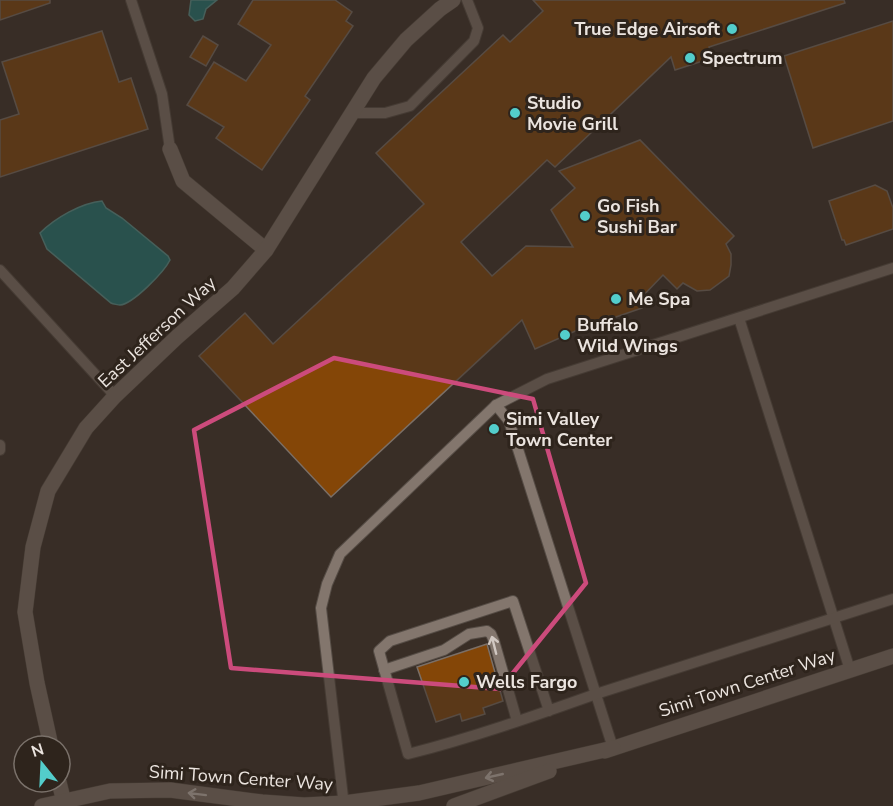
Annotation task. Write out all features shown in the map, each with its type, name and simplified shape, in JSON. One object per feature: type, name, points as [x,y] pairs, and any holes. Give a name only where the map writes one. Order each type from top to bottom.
[{"type":"street","name":"East Jefferson Way","points":[[48,734],[25,612],[33,547],[48,492],[86,428],[115,396],[233,288],[266,250],[374,78],[406,40],[453,0]]},
{"type":"street","points":[[170,149],[183,181],[266,250]]},
{"type":"street","name":"Simi Town Center Way","points":[[454,806],[613,748],[893,656]]},
{"type":"street","name":"Simi Town Center Way","points":[[42,806],[64,803],[110,791],[170,790],[262,802],[344,805],[419,793],[613,748]]},
{"type":"lane","points":[[131,0],[162,94],[170,149]]},
{"type":"lane","points":[[351,113],[385,113],[410,106],[474,41],[478,28],[467,0]]},
{"type":"lane","points":[[344,805],[321,608],[327,584],[340,554],[496,405],[547,379],[893,267]]},
{"type":"lane","points":[[0,270],[115,396]]},
{"type":"lane","points":[[740,318],[850,670]]},
{"type":"lane","points":[[496,405],[509,421],[613,748]]},
{"type":"lane","points":[[549,711],[513,601],[390,641],[379,651],[408,754],[446,744],[549,711],[596,694],[893,599]]},
{"type":"lane","points":[[384,670],[444,650],[469,634],[487,631],[494,641],[517,721]]},
{"type":"highlighted area","points":[[334,358],[533,399],[586,583],[500,689],[231,668],[194,430]]},
{"type":"water","points":[[191,0],[217,0],[206,9],[203,19],[195,21],[189,15]]},
{"type":"water","points":[[102,201],[106,208],[122,218],[170,260],[148,287],[120,305],[111,303],[47,249],[40,233],[69,212]]},
{"type":"building","points":[[0,0],[50,0],[50,3],[0,20]]},
{"type":"building","points":[[253,0],[335,0],[352,12],[346,21],[353,26],[305,96],[310,100],[262,170],[216,138],[224,127],[187,105],[214,62],[246,81],[271,45],[238,24]]},
{"type":"building","points":[[533,0],[844,0],[845,3],[709,47],[712,58],[675,70],[671,57],[555,167],[547,160],[461,242],[492,276],[526,246],[573,247],[551,210],[575,188],[559,171],[640,140],[734,236],[726,244],[731,254],[729,276],[710,290],[697,291],[683,283],[677,289],[663,275],[639,300],[642,308],[610,319],[609,316],[535,349],[522,320],[331,497],[199,356],[245,313],[273,344],[424,204],[376,153],[503,35],[510,42],[543,11]]},
{"type":"building","points":[[893,21],[893,121],[813,148],[784,56]]},
{"type":"building","points":[[102,31],[119,82],[131,78],[148,129],[0,177],[0,120],[19,114],[2,62]]},
{"type":"building","points":[[203,36],[218,45],[206,66],[190,57]]},
{"type":"building","points":[[875,185],[887,191],[893,208],[893,229],[846,245],[842,240],[829,201]]},
{"type":"building","points":[[487,644],[503,701],[483,708],[485,714],[462,721],[460,714],[436,722],[417,667]]},
{"type":"place","name":"True Edge Airsoft","points":[[732,29]]},
{"type":"place","name":"Spectrum","points":[[690,58]]},
{"type":"place","name":"Studio Movie Grill","points":[[515,113]]},
{"type":"place","name":"Go Fish Sushi Bar","points":[[585,216]]},
{"type":"place","name":"Me Spa","points":[[616,299]]},
{"type":"place","name":"Buffalo Wild Wings","points":[[565,335]]},
{"type":"place","name":"Simi Valley Town Center","points":[[494,429]]},
{"type":"place","name":"Wells Fargo","points":[[464,682]]}]
